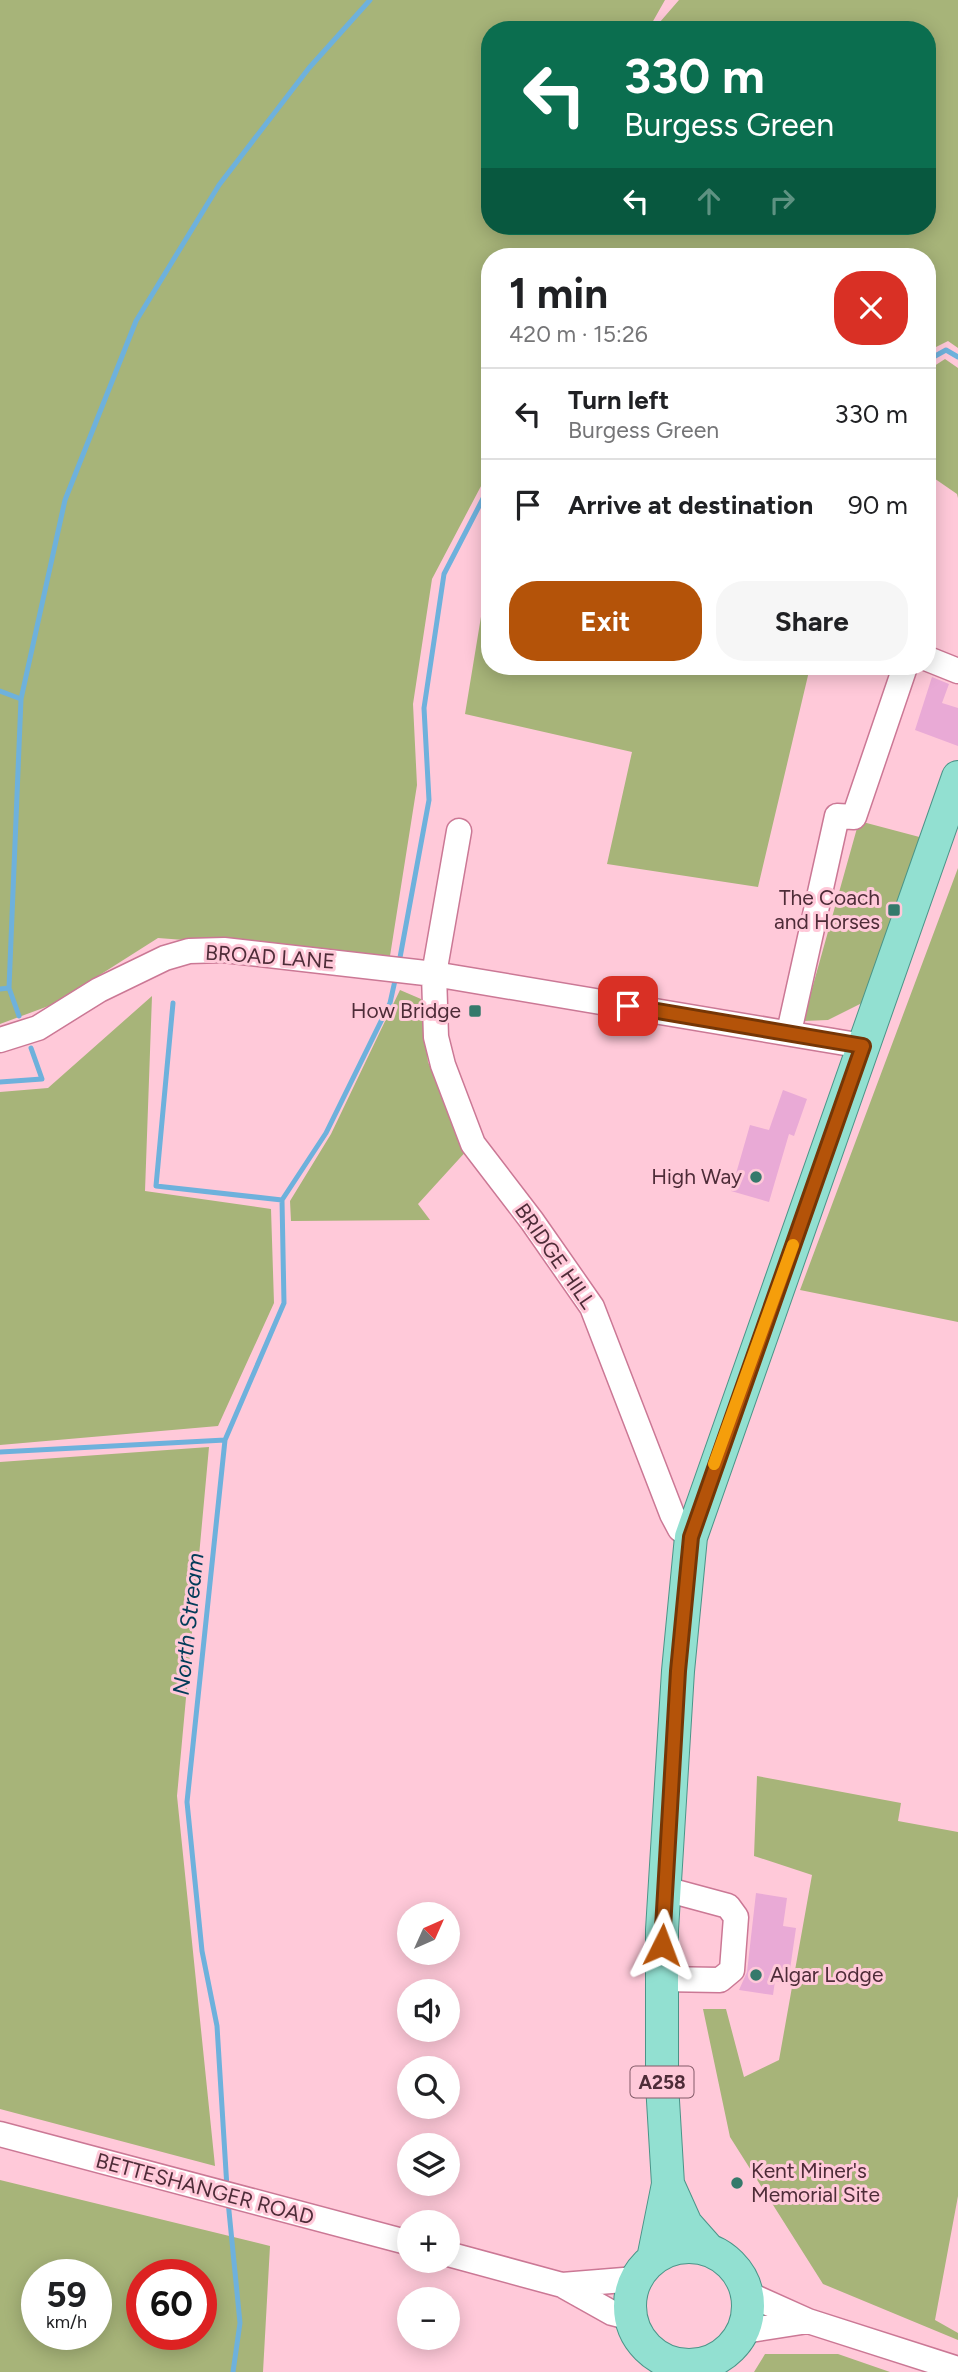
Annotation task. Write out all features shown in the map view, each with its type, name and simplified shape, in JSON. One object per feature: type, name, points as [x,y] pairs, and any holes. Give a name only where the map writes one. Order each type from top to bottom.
[{"type":"main road","name":"A258","points":[[644,2269],[668,2184],[662,2084],[661,1979],[678,1671],[691,1537],[958,777]]},
{"type":"main road","name":"A258","points":[[668,2184],[686,2224],[709,2250]]},
{"type":"main road","points":[[689,2247],[709,2250],[727,2260],[740,2276],[748,2294],[749,2313],[744,2331],[727,2351],[701,2368],[669,2362],[654,2363],[631,2318],[630,2298],[644,2269],[670,2250],[689,2247]]},
{"type":"street","points":[[936,662],[958,671]]},
{"type":"street","points":[[789,1032],[837,816],[854,817],[902,675]]},
{"type":"street","name":"BRIDGE HILL","points":[[459,831],[422,973],[443,1065],[473,1144],[532,1220],[592,1307],[672,1514],[680,1529],[691,1537]]},
{"type":"street","name":"BROAD LANE","points":[[0,1040],[38,1028],[134,971],[189,951],[264,953],[385,967],[863,1046]]},
{"type":"street","points":[[661,1979],[720,1980],[732,1970],[736,1917],[729,1906],[665,1889]]},
{"type":"street","name":"BETTESHANGER ROAD","points":[[0,2134],[397,2240]]},
{"type":"street","points":[[460,2257],[562,2285],[612,2313],[631,2318]]},
{"type":"street","points":[[562,2285],[644,2269]]},
{"type":"street","points":[[748,2294],[808,2321],[958,2369]]},
{"type":"street","points":[[744,2331],[808,2321]]},
{"type":"green space","points":[[0,0],[665,0],[653,21],[481,21],[481,235],[936,235],[936,21],[661,21],[679,0],[958,0],[958,348],[948,341],[936,347],[936,248],[481,248],[481,486],[432,579],[413,704],[417,785],[390,956],[158,938],[54,1004],[0,1024]]},
{"type":"green space","points":[[945,359],[958,368],[958,498],[957,494],[936,480],[936,365]]},
{"type":"green space","points":[[481,617],[481,675],[808,675],[758,887],[607,864],[632,752],[465,714]]},
{"type":"green space","points":[[859,821],[927,839],[864,1002],[828,1020],[803,1021]]},
{"type":"green space","points":[[958,868],[958,1322],[800,1290]]},
{"type":"green space","points":[[400,990],[421,999],[428,1062],[469,1148],[418,1204],[430,1220],[291,1221],[290,1201],[331,1134]]},
{"type":"green space","points":[[152,996],[145,1191],[271,1209],[274,1303],[218,1426],[0,1445],[0,1092],[48,1088]]},
{"type":"green space","points":[[209,1447],[177,1796],[215,2166],[0,2109],[0,1462]]},
{"type":"green space","points":[[757,1776],[901,1803],[898,1821],[958,1832],[958,2196],[935,2320],[958,2333],[958,2340],[823,2284],[730,2137],[703,2009],[726,2009],[744,2077],[779,2060],[812,1875],[754,1856]]},
{"type":"green space","points":[[0,2180],[270,2246],[263,2372],[0,2372]]},
{"type":"green space","points":[[765,2354],[838,2354],[890,2372],[754,2372]]},
{"type":"building","points":[[932,677],[949,684],[942,703],[958,708],[958,746],[915,730]]},
{"type":"building","name":"High Way","points":[[783,1090],[807,1099],[794,1136],[789,1134],[769,1202],[731,1191],[750,1125],[769,1130]]},
{"type":"building","points":[[756,1893],[787,1898],[783,1926],[796,1928],[788,1983],[775,1981],[773,1995],[739,1990],[747,1972]]},
{"type":"waterway","points":[[0,989],[9,988],[21,699],[65,500],[136,321],[219,185],[309,68],[370,0]]},
{"type":"waterway","points":[[936,356],[946,350],[958,357]]},
{"type":"waterway","points":[[399,963],[429,800],[424,708],[444,574],[481,502]]},
{"type":"waterway","points":[[0,691],[21,699]]},
{"type":"waterway","points":[[282,1200],[326,1133],[390,1003],[396,976]]},
{"type":"waterway","points":[[9,988],[19,1016]]},
{"type":"waterway","name":"North Stream","points":[[173,1003],[156,1186],[282,1200]]},
{"type":"waterway","points":[[0,1082],[42,1079],[31,1048]]},
{"type":"waterway","name":"North Stream","points":[[227,2188],[217,2026],[202,1951],[187,1802],[225,1440],[284,1303],[282,1200]]},
{"type":"waterway","points":[[0,1452],[225,1440]]},
{"type":"waterway","name":"North Stream","points":[[228,2201],[240,2323],[233,2372]]},
{"type":"slow traffic","points":[[714,1464],[793,1245]]},
{"type":"place","name":"The Coach and Horses","points":[[894,910]]},
{"type":"place","name":"How Bridge","points":[[475,1011]]},
{"type":"place","name":"High Way","points":[[756,1177]]},
{"type":"place","name":"Algar Lodge","points":[[756,1975]]},
{"type":"place","name":"Kent Miner's Memorial Site","points":[[737,2183]]},
{"type":"route","points":[[628,1006],[863,1046],[722,1441],[691,1537],[678,1671],[662,1945]]}]
